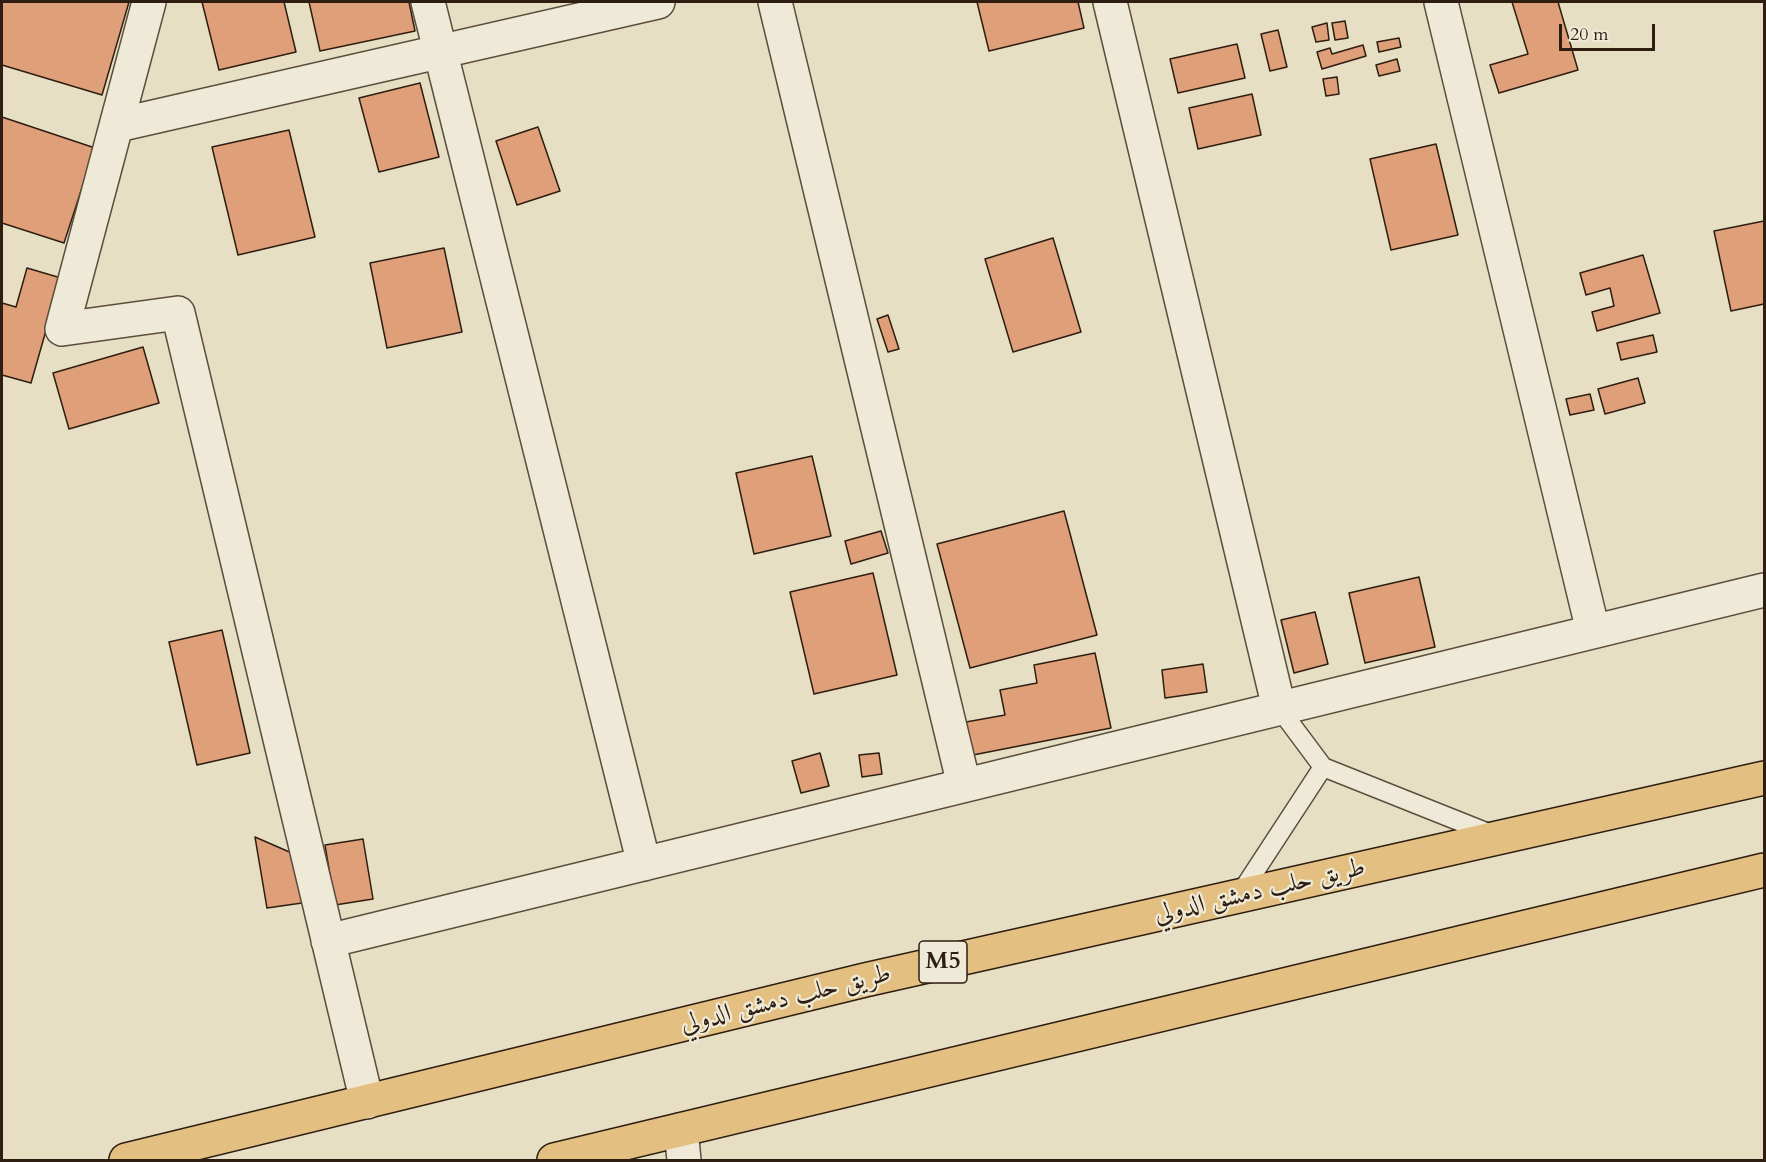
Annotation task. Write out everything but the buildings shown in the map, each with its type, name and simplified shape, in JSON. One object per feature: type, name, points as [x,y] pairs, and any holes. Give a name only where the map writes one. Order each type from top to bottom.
[{"type":"highway","name":"طريق حلب دمشق الدولي","points":[[126,1161],[865,980],[1764,778]]},
{"type":"highway","points":[[554,1161],[683,1145],[1764,870]]},
{"type":"street","points":[[149,2],[62,328],[178,314],[367,1101]]},
{"type":"street","points":[[428,2],[644,864]]},
{"type":"street","points":[[118,125],[658,2]]},
{"type":"street","points":[[775,2],[964,785]]},
{"type":"street","points":[[1110,2],[1279,708]]},
{"type":"street","points":[[1441,2],[1593,632]]},
{"type":"street","points":[[328,941],[1764,590]]},
{"type":"lane","points":[[1279,708],[1323,767],[1501,838]]},
{"type":"lane","points":[[1238,897],[1323,767]]}]
